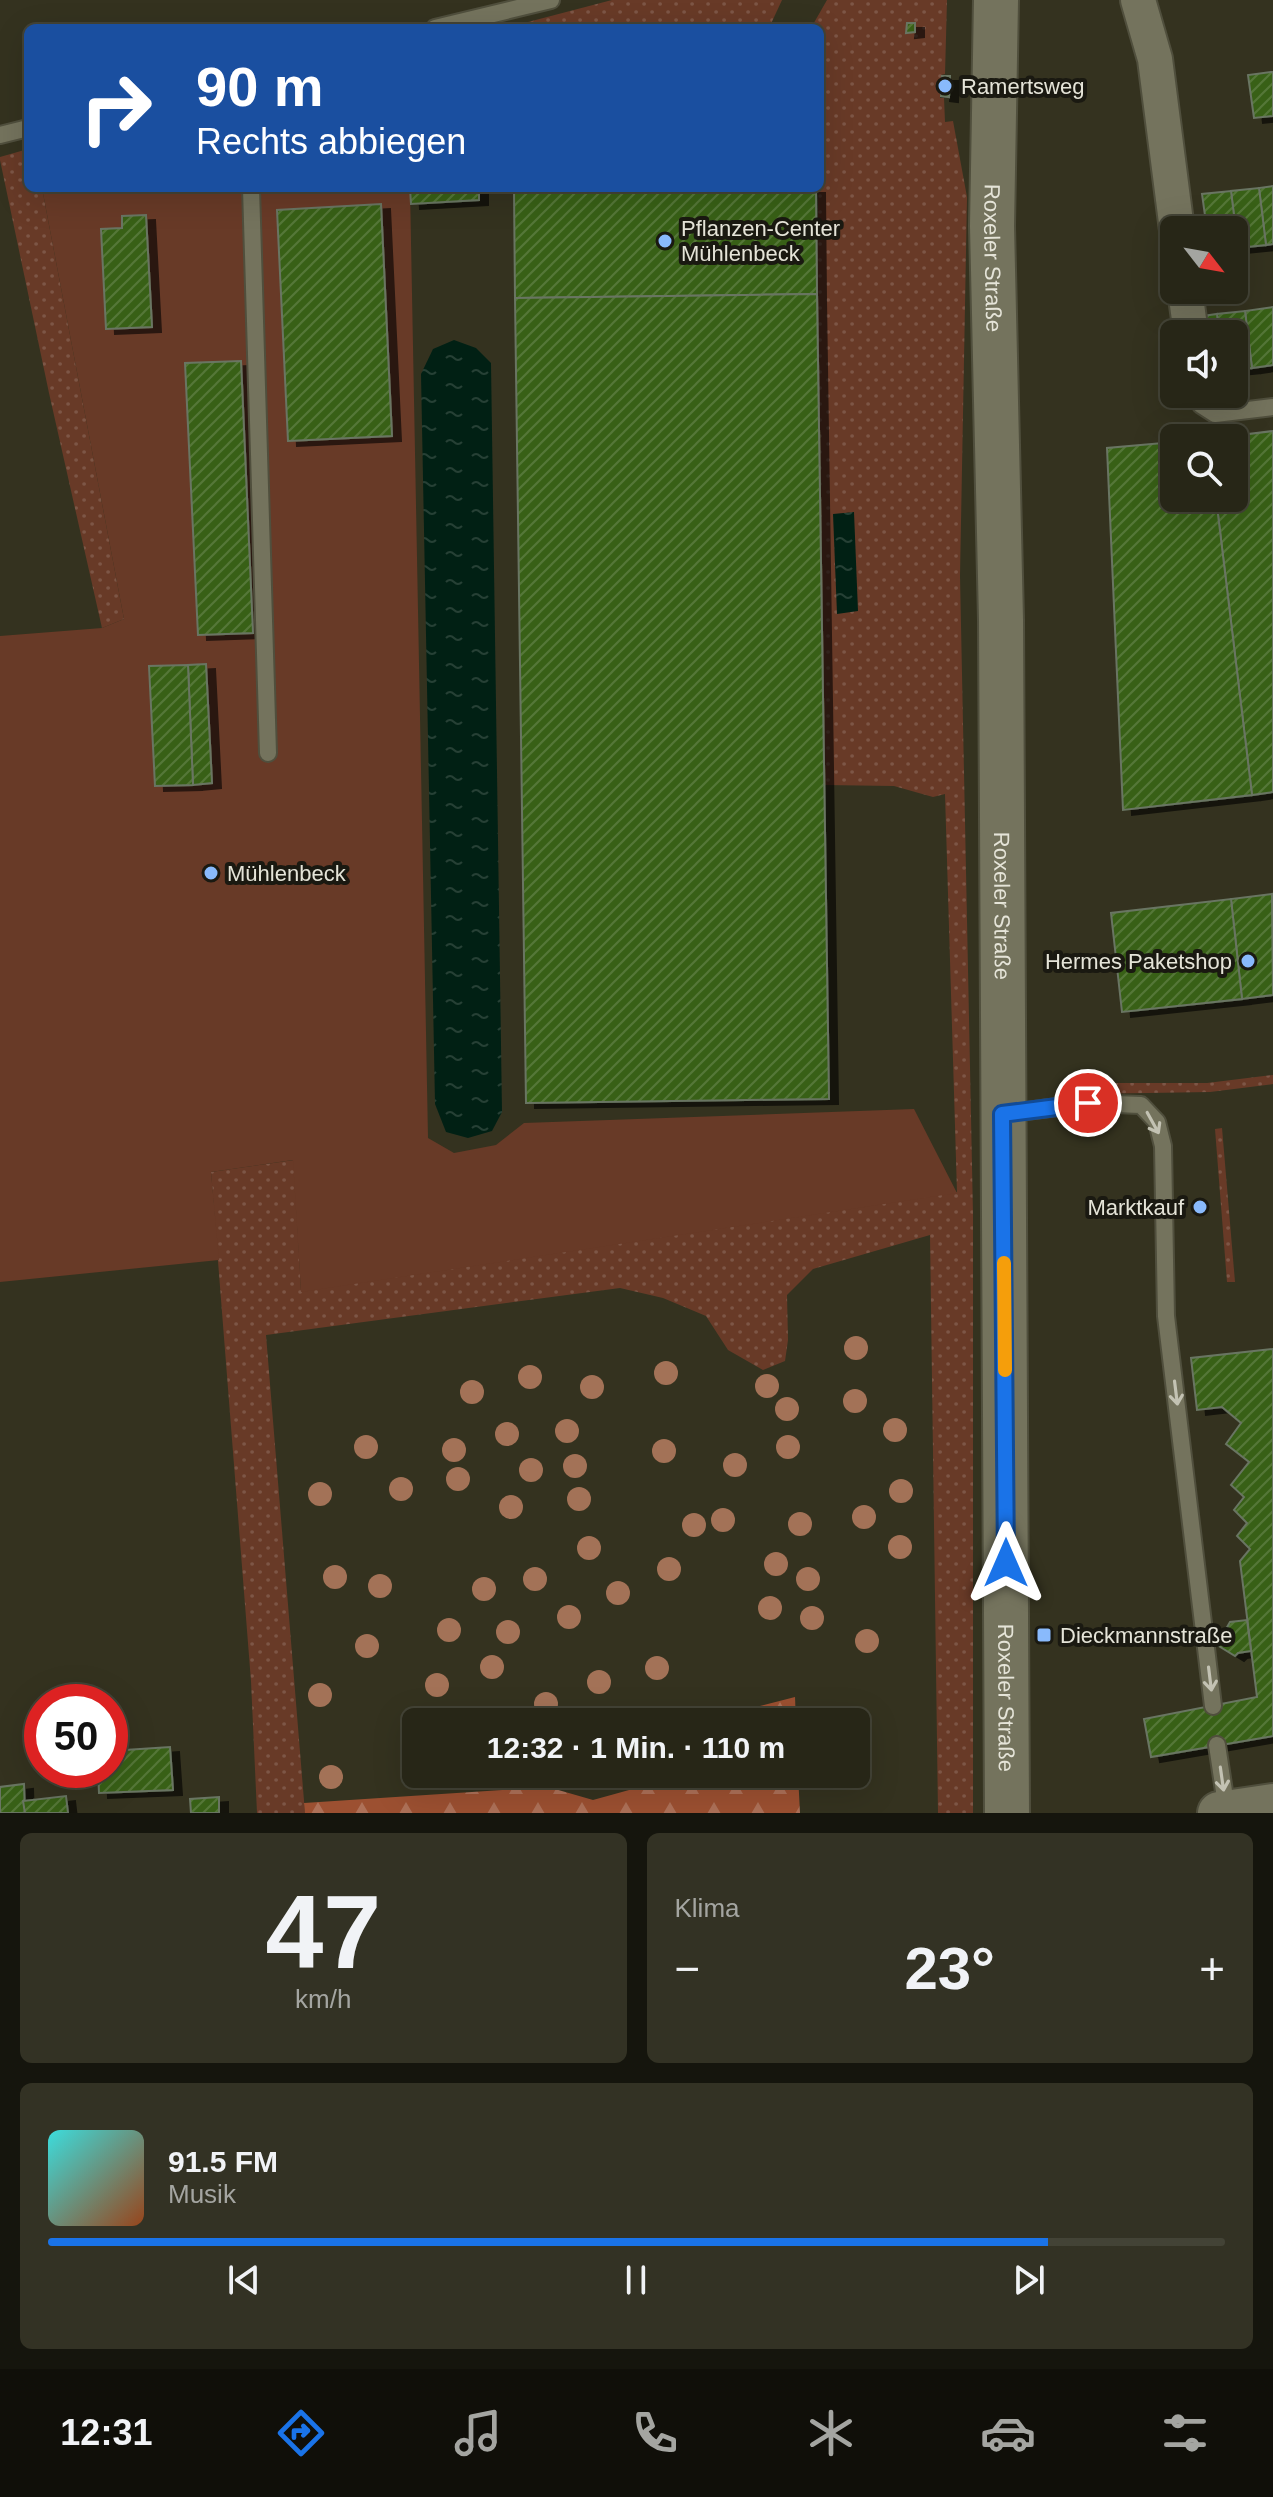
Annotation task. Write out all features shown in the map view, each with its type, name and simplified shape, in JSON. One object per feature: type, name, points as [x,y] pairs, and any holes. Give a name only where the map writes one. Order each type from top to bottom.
[{"type":"main road","name":"Roxeler Straße","points":[[996,0],[992,226],[1001,620],[1007,1813]]},
{"type":"street","points":[[1138,0],[1155,59],[1175,216]]},
{"type":"street","points":[[1223,1812],[1273,1805]]},
{"type":"lane","points":[[452,24],[551,0]]},
{"type":"lane","points":[[0,135],[24,129]]},
{"type":"lane","points":[[251,192],[268,753]]},
{"type":"lane","points":[[1206,408],[1215,414],[1273,407]]},
{"type":"lane","points":[[1002,1114],[1088,1103],[1141,1105],[1157,1122],[1163,1146],[1166,1316],[1213,1706]]},
{"type":"lane","points":[[1217,1745],[1223,1812]]},
{"type":"shaded area","points":[[612,0],[782,0],[771,24],[520,24]]},
{"type":"shaded area","points":[[827,0],[947,0],[945,74],[941,75],[940,98],[944,98],[945,122],[953,121],[967,197],[960,576],[973,1215],[973,1813],[938,1813],[930,1235],[813,1269],[787,1295],[785,1361],[763,1370],[728,1350],[706,1316],[663,1298],[620,1288],[266,1335],[305,1813],[257,1813],[251,1681],[211,1172],[294,1160],[301,1291],[957,1192],[945,794],[933,797],[894,786],[825,785],[817,294],[818,192],[824,192],[824,24],[813,24]]},
{"type":"shaded area","points":[[24,150],[24,192],[43,192],[124,619],[102,628],[49,393],[0,157]]},
{"type":"shaded area","name":"Mühlenbeck","points":[[43,192],[410,192],[428,1138],[454,1153],[496,1145],[524,1123],[914,1109],[957,1193],[301,1292],[293,1160],[211,1172],[219,1260],[0,1282],[0,636],[102,628],[124,619]]},
{"type":"shaded area","points":[[1273,1075],[1273,1084],[1210,1092],[1085,1094],[1085,1083],[1207,1083]]},
{"type":"shaded area","points":[[1222,1128],[1235,1282],[1227,1282],[1215,1129]]},
{"type":"green space","points":[[795,1697],[795,1708],[752,1708]]},
{"type":"green space","points":[[533,1788],[551,1788],[593,1800],[636,1788],[799,1788],[800,1813],[305,1813],[304,1803]]},
{"type":"water","points":[[454,340],[476,348],[491,363],[502,1112],[492,1131],[468,1138],[446,1132],[435,1104],[421,374],[433,349]]},
{"type":"water","points":[[854,512],[858,611],[837,614],[833,514]]},
{"type":"building","points":[[907,23],[915,23],[915,32],[906,33]]},
{"type":"building","points":[[1273,72],[1273,116],[1254,118],[1248,75]]},
{"type":"building","name":"Ramertsweg","points":[[942,76],[950,76],[949,97],[941,96]]},
{"type":"building","points":[[1273,186],[1273,244],[1266,245],[1259,188]]},
{"type":"building","points":[[1259,188],[1266,245],[1248,247],[1248,216],[1234,216],[1231,191]]},
{"type":"building","points":[[1231,191],[1234,216],[1205,216],[1202,194]]},
{"type":"building","points":[[410,192],[479,192],[479,200],[411,204]]},
{"type":"building","name":"Pflanzen-Center Mühlenbeck","points":[[514,192],[816,192],[817,294],[515,298]]},
{"type":"building","points":[[381,204],[392,436],[288,441],[277,210]]},
{"type":"building","points":[[146,215],[152,327],[106,329],[101,229],[122,228],[122,216]]},
{"type":"building","points":[[817,294],[829,1099],[526,1103],[515,298]]},
{"type":"building","points":[[1273,307],[1273,365],[1252,368],[1245,311]]},
{"type":"building","points":[[1245,311],[1246,320],[1218,320],[1217,314]]},
{"type":"building","points":[[1217,314],[1218,320],[1202,320],[1202,316]]},
{"type":"building","points":[[1248,335],[1252,368],[1248,368]]},
{"type":"building","points":[[241,361],[253,633],[198,635],[185,363]]},
{"type":"building","points":[[1273,431],[1273,792],[1252,795],[1218,512],[1248,512],[1248,434]]},
{"type":"building","points":[[1160,443],[1160,512],[1218,512],[1252,795],[1123,810],[1107,448]]},
{"type":"building","points":[[206,664],[212,783],[193,785],[188,665]]},
{"type":"building","points":[[188,665],[193,785],[155,786],[149,666]]},
{"type":"building","points":[[1272,894],[1273,995],[1242,999],[1231,899]]},
{"type":"building","points":[[1231,899],[1242,999],[1122,1012],[1111,913]]},
{"type":"building","points":[[1273,1349],[1273,1736],[1151,1757],[1144,1719],[1257,1697],[1240,1561],[1250,1549],[1237,1536],[1247,1523],[1234,1510],[1244,1497],[1231,1485],[1249,1462],[1226,1444],[1241,1423],[1222,1407],[1197,1410],[1191,1358]]},
{"type":"building","points":[[1247,1620],[1251,1651],[1235,1656],[1217,1645],[1230,1622]]},
{"type":"building","points":[[170,1747],[173,1790],[99,1793],[99,1788],[128,1788],[128,1750]]},
{"type":"building","points":[[24,1784],[25,1813],[0,1813],[0,1787]]},
{"type":"building","points":[[66,1796],[68,1813],[25,1813],[23,1801]]},
{"type":"building","points":[[219,1797],[219,1813],[191,1813],[190,1799]]},
{"type":"slow traffic","points":[[1004,1263],[1005,1370]]},
{"type":"place","name":"Ramertsweg","points":[[945,86]]},
{"type":"place","name":"Pflanzen-Center Mühlenbeck","points":[[665,241]]},
{"type":"place","name":"Mühlenbeck","points":[[211,873]]},
{"type":"place","name":"Hermes Paketshop","points":[[1248,961]]},
{"type":"place","name":"Marktkauf","points":[[1200,1207]]},
{"type":"place","name":"Dieckmannstraße","points":[[1044,1635]]},
{"type":"route","points":[[1006,1563],[1002,1114],[1088,1103]]}]
